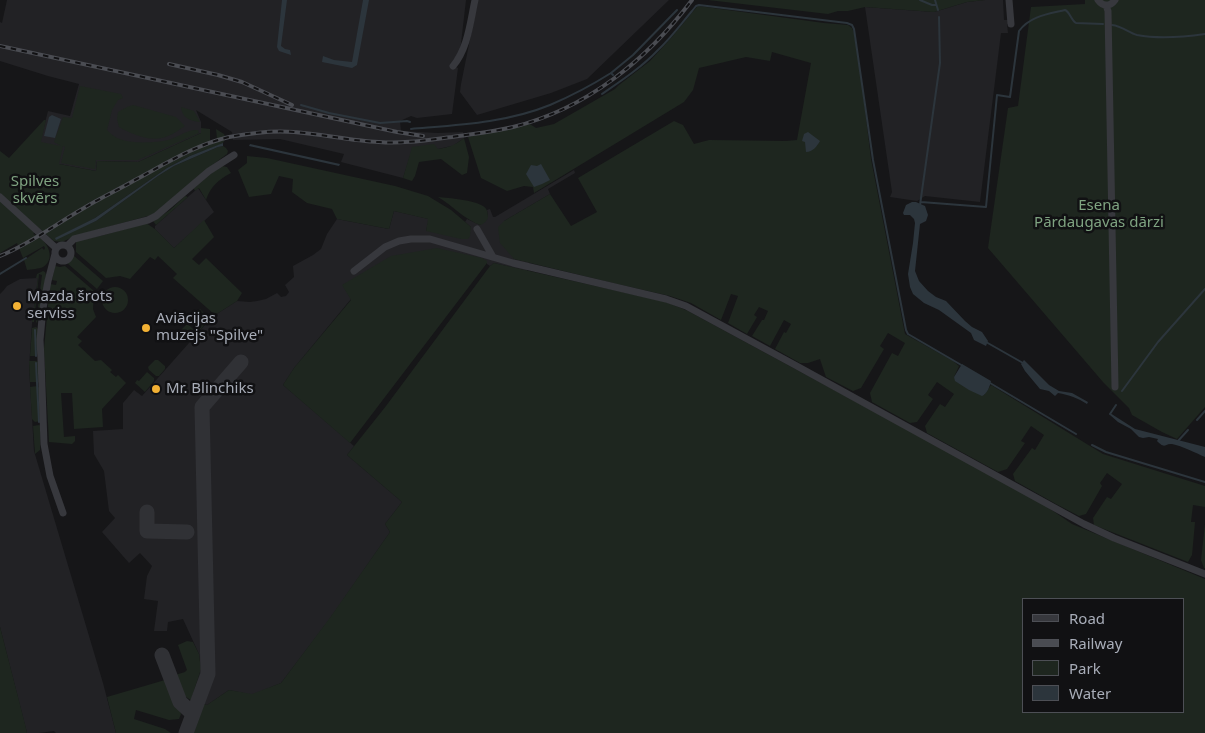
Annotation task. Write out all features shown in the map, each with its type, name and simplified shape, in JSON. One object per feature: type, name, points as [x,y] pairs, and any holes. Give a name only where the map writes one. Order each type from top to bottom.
[{"type":"street","points":[[453,66],[464,49],[475,0]]},
{"type":"street","points":[[1009,0],[1011,24]]},
{"type":"street","points":[[1098,0],[1102,4],[1109,5],[1115,387]]},
{"type":"street","points":[[67,246],[74,240],[148,220],[156,216],[209,171],[234,155]]},
{"type":"street","points":[[0,197],[56,251],[59,260],[67,259],[70,256],[67,246]]},
{"type":"street","points":[[477,229],[493,258]]},
{"type":"street","points":[[354,271],[385,247],[398,241],[430,239],[493,258],[666,299],[686,306],[1084,524],[1205,574]]},
{"type":"street","points":[[63,513],[50,476],[44,444],[40,340],[43,308],[56,251],[61,245],[67,246]]},
{"type":"shaded area","points":[[7,0],[466,0],[460,52],[450,64],[458,68],[452,114],[417,118],[411,116],[400,121],[401,131],[463,132],[464,138],[453,146],[438,149],[413,147],[403,178],[341,162],[344,154],[280,139],[233,140],[232,132],[196,110],[201,122],[201,133],[138,162],[97,161],[96,171],[59,164],[40,142],[48,111],[70,116],[79,84],[0,61],[0,22],[2,23]]},
{"type":"shaded area","points":[[478,0],[669,0],[587,79],[551,93],[477,115],[460,92]]},
{"type":"shaded area","points":[[1003,0],[1004,20],[1009,20],[1009,24],[1007,24],[1008,33],[1001,33],[980,202],[925,196],[917,201],[890,197],[892,192],[865,7],[934,12],[967,2]]},
{"type":"shaded area","points":[[574,170],[575,173],[548,189],[550,194],[504,221],[514,259],[529,262],[527,271],[494,263],[490,266],[487,263],[343,285],[351,299],[294,368],[283,385],[354,446],[347,455],[402,502],[385,524],[390,532],[329,620],[281,683],[252,695],[229,690],[207,705],[191,700],[201,669],[199,654],[183,619],[168,622],[167,631],[154,631],[158,601],[144,599],[147,576],[152,566],[140,553],[129,563],[102,532],[115,518],[109,511],[104,471],[94,454],[93,431],[123,429],[123,403],[134,390],[142,396],[212,317],[237,301],[257,301],[277,293],[281,297],[286,296],[289,292],[285,285],[294,277],[293,266],[321,249],[327,234],[337,219],[389,229],[394,211],[429,219],[426,231],[471,227],[465,222],[467,219],[480,225],[488,216],[487,210],[490,209],[493,217],[495,217]]},
{"type":"shaded area","points":[[198,188],[214,212],[174,248],[155,229],[155,226]]},
{"type":"shaded area","points":[[38,278],[29,367],[34,451],[116,733],[56,733],[54,731],[27,733],[0,627],[0,294],[7,286],[20,279]]},
{"type":"green space","points":[[708,0],[985,0],[967,2],[934,12],[865,7],[828,14]]},
{"type":"green space","name":"Esena Pārdaugavas dārzi","points":[[1085,0],[1205,0],[1205,407],[1177,439],[1132,415],[1129,408],[1103,382],[988,248],[1008,108],[1018,106],[1031,7],[1085,4]]},
{"type":"green space","points":[[698,6],[848,25],[852,28],[861,76],[871,159],[905,334],[953,361],[959,366],[954,377],[984,395],[991,385],[1103,454],[1205,486],[1205,507],[1193,505],[1191,522],[1195,522],[1192,555],[1188,562],[1094,525],[1093,518],[1107,497],[1111,499],[1122,484],[1107,473],[1100,483],[1102,486],[1086,514],[1079,516],[1015,481],[1013,474],[1032,448],[1035,450],[1044,435],[1031,426],[1021,441],[1025,443],[1007,469],[998,472],[927,433],[925,426],[940,404],[945,407],[954,394],[937,382],[928,395],[933,399],[917,422],[910,423],[872,402],[870,393],[892,353],[898,356],[905,343],[888,333],[880,346],[884,349],[861,388],[853,391],[826,377],[820,359],[808,363],[800,363],[775,349],[784,332],[786,333],[791,324],[784,320],[770,346],[752,336],[768,311],[759,307],[754,315],[757,317],[747,334],[728,323],[738,296],[731,294],[721,320],[691,303],[670,296],[514,259],[500,243],[498,227],[504,221],[550,194],[571,226],[597,212],[578,178],[674,121],[683,125],[694,144],[709,140],[797,140],[811,63],[772,52],[770,61],[746,57],[699,68],[693,90],[684,102],[534,193],[533,187],[524,186],[507,191],[481,178],[468,137],[530,124],[536,128],[554,124],[615,89],[650,61]]},
{"type":"green space","name":"Spilves skvērs","points":[[80,86],[121,94],[123,98],[118,100],[112,110],[107,130],[122,140],[149,142],[168,140],[190,131],[198,130],[199,133],[138,160],[96,160],[95,169],[61,163],[65,147],[63,146],[59,164],[96,171],[97,161],[138,162],[201,133],[201,128],[210,129],[210,141],[217,139],[216,129],[224,134],[226,138],[223,143],[190,156],[167,168],[95,218],[56,238],[96,221],[174,166],[218,147],[223,146],[228,151],[227,154],[155,213],[148,216],[75,236],[62,242],[54,241],[40,229],[33,234],[45,243],[50,253],[49,258],[43,267],[27,270],[24,260],[42,248],[44,250],[44,246],[23,258],[17,243],[0,253],[0,151],[9,158],[44,120],[46,120],[41,142],[61,146],[54,142],[63,117],[72,118]]},
{"type":"green space","points":[[133,105],[176,117],[185,126],[172,134],[156,139],[130,133],[119,127],[117,119],[118,112]]},
{"type":"green space","points":[[181,107],[194,111],[200,122],[187,118],[183,114]]},
{"type":"green space","points":[[464,138],[469,157],[467,173],[462,175],[441,159],[419,162],[412,181],[403,178],[412,147],[434,144],[438,149],[452,145]]},
{"type":"green space","points":[[247,156],[267,158],[395,186],[428,196],[451,210],[471,227],[470,236],[468,239],[461,239],[426,231],[428,219],[394,211],[389,229],[337,219],[332,209],[307,203],[292,192],[293,179],[279,176],[271,194],[249,197],[238,170],[247,163]]},
{"type":"green space","points":[[222,166],[227,167],[231,173],[216,184],[206,200],[199,188],[195,191],[194,188]]},
{"type":"green space","points":[[185,196],[188,197],[156,225],[153,221],[170,210]]},
{"type":"green space","points":[[438,197],[479,204],[486,209],[488,218],[480,225]]},
{"type":"green space","points":[[204,220],[214,237],[192,259],[199,265],[206,258],[242,293],[237,301],[215,315],[173,278],[177,274],[158,256],[155,260],[150,257],[130,279],[120,276],[106,278],[76,252],[76,241],[146,223],[155,229],[174,248]]},
{"type":"green space","points":[[437,248],[482,258],[487,263],[350,443],[283,385],[294,368],[351,300],[342,285],[391,256]]},
{"type":"green space","points":[[73,255],[103,281],[97,289],[67,263]]},
{"type":"green space","points":[[494,263],[666,302],[688,311],[1006,483],[1043,504],[1072,524],[1205,579],[1205,733],[191,733],[203,704],[207,705],[229,690],[252,694],[281,683],[390,532],[385,524],[402,502],[347,455]]},
{"type":"green space","points":[[55,266],[65,266],[94,291],[93,309],[96,317],[77,337],[82,341],[78,345],[95,361],[101,360],[112,370],[110,372],[116,377],[118,375],[126,383],[102,409],[103,427],[74,429],[72,393],[61,393],[64,437],[75,436],[75,441],[72,444],[49,442],[44,349],[50,284],[56,285],[57,281],[52,280]]},
{"type":"green space","points":[[43,271],[46,275],[40,314],[36,323],[42,275],[39,274],[34,322],[32,322],[38,278],[36,278],[37,274]]},
{"type":"green space","points":[[115,287],[124,291],[128,300],[124,309],[115,313],[106,309],[102,300],[106,291]]},
{"type":"green space","points":[[200,309],[210,319],[198,330],[190,323],[198,315]]},
{"type":"green space","points":[[186,325],[189,325],[196,332],[190,342],[187,342],[180,336],[179,332]]},
{"type":"green space","points":[[36,327],[38,329],[38,353],[36,356],[30,356],[32,328]]},
{"type":"green space","points":[[155,360],[158,360],[165,366],[165,369],[159,376],[156,376],[148,367]]},
{"type":"green space","points":[[29,361],[38,362],[39,382],[30,382]]},
{"type":"green space","points":[[147,372],[154,378],[154,381],[145,392],[135,383]]},
{"type":"green space","points":[[37,386],[40,388],[41,421],[35,422],[32,419],[30,387]]},
{"type":"green space","points":[[33,426],[41,426],[40,450],[35,454]]},
{"type":"green space","points":[[1205,524],[1205,568],[1204,568],[1201,560]]},
{"type":"green space","points":[[0,627],[25,724],[27,733],[0,733]]},
{"type":"green space","points":[[187,641],[193,642],[199,654],[201,669],[191,700],[182,692],[175,675],[187,670],[178,645]]},
{"type":"green space","points":[[165,680],[181,714],[179,719],[169,720],[136,710],[134,719],[165,729],[171,733],[116,733],[107,697]]},
{"type":"water","points":[[282,0],[287,0],[281,46],[290,50],[291,55],[279,51],[277,47]]},
{"type":"water","points":[[363,0],[369,0],[357,65],[352,68],[322,62],[323,56],[334,60],[352,62]]},
{"type":"water","points":[[52,115],[61,119],[55,138],[44,136],[49,117]]},
{"type":"water","points":[[808,132],[820,141],[813,150],[806,152],[805,142],[802,141],[804,134]]},
{"type":"water","points":[[223,143],[223,146],[174,166],[96,221],[56,240],[55,238],[95,218],[167,168],[190,156]]},
{"type":"water","points":[[250,144],[340,164],[339,166],[249,146]]},
{"type":"water","points":[[541,164],[550,180],[534,187],[526,174],[531,165],[537,166]]},
{"type":"water","points":[[912,202],[925,206],[928,215],[926,221],[920,224],[915,271],[919,281],[936,297],[946,301],[972,327],[982,332],[988,341],[986,346],[974,340],[971,333],[913,294],[908,274],[915,223],[910,215],[904,215],[903,213],[906,205]]},
{"type":"water","points":[[1024,360],[1049,385],[1059,391],[1072,393],[1088,402],[1087,404],[1070,396],[1058,393],[1055,396],[1049,391],[1040,389],[1021,364]]},
{"type":"water","points":[[962,364],[991,381],[984,395],[982,396],[969,390],[955,381],[954,377]]},
{"type":"water","points":[[1110,413],[1135,429],[1205,447],[1205,457],[1176,445],[1162,445],[1157,441],[1158,439],[1139,437],[1131,429],[1118,422]]},
{"type":"waterway","points":[[920,0],[936,5]]},
{"type":"waterway","points":[[935,0],[938,10]]},
{"type":"waterway","points":[[602,94],[631,74],[652,56],[672,36],[696,6],[699,5],[852,25],[873,160],[906,330],[908,334],[963,366]]},
{"type":"waterway","points":[[613,75],[611,73],[633,55],[677,10]]},
{"type":"waterway","points":[[921,202],[986,207],[997,95],[1010,97],[1019,31],[1023,26],[1040,16],[1065,10],[1076,23],[1103,24]]},
{"type":"waterway","points":[[920,205],[940,63],[939,17]]},
{"type":"waterway","points":[[1112,25],[1134,34],[1154,37],[1205,34]]},
{"type":"waterway","points":[[411,129],[481,122],[516,116],[550,105],[611,73]]},
{"type":"waterway","points":[[301,105],[329,113],[380,123],[410,122]]},
{"type":"waterway","points":[[0,274],[26,258]]},
{"type":"waterway","points":[[1122,391],[1158,342],[1205,289]]},
{"type":"waterway","points":[[35,330],[36,356]]},
{"type":"waterway","points":[[986,342],[1023,363]]},
{"type":"waterway","points":[[36,363],[39,422]]},
{"type":"waterway","points":[[990,383],[1076,434]]},
{"type":"waterway","points":[[1110,414],[1116,405]]},
{"type":"waterway","points":[[1197,420],[1205,411]]},
{"type":"waterway","points":[[1178,441],[1188,430]]},
{"type":"waterway","points":[[1092,445],[1106,452],[1205,482]]},
{"type":"taxiway","points":[[186,733],[208,674],[202,407],[241,362]]},
{"type":"taxiway","points":[[147,512],[147,531],[187,532]]},
{"type":"taxiway","points":[[162,655],[180,702],[193,714]]},
{"type":"railway","points":[[0,256],[22,246],[90,204],[169,161],[216,140],[245,134],[286,131],[368,141],[406,142],[498,130],[540,119],[590,95],[635,62],[655,43],[692,0]]},
{"type":"railway","points":[[0,46],[423,136]]},
{"type":"railway","points":[[169,64],[242,82],[292,105]]},
{"type":"place","name":"Mazda šrots serviss","points":[[17,306]]},
{"type":"place","name":"Aviācijas muzejs \"Spilve\"","points":[[146,328]]},
{"type":"place","name":"Mr. Blinchiks","points":[[156,389]]}]
